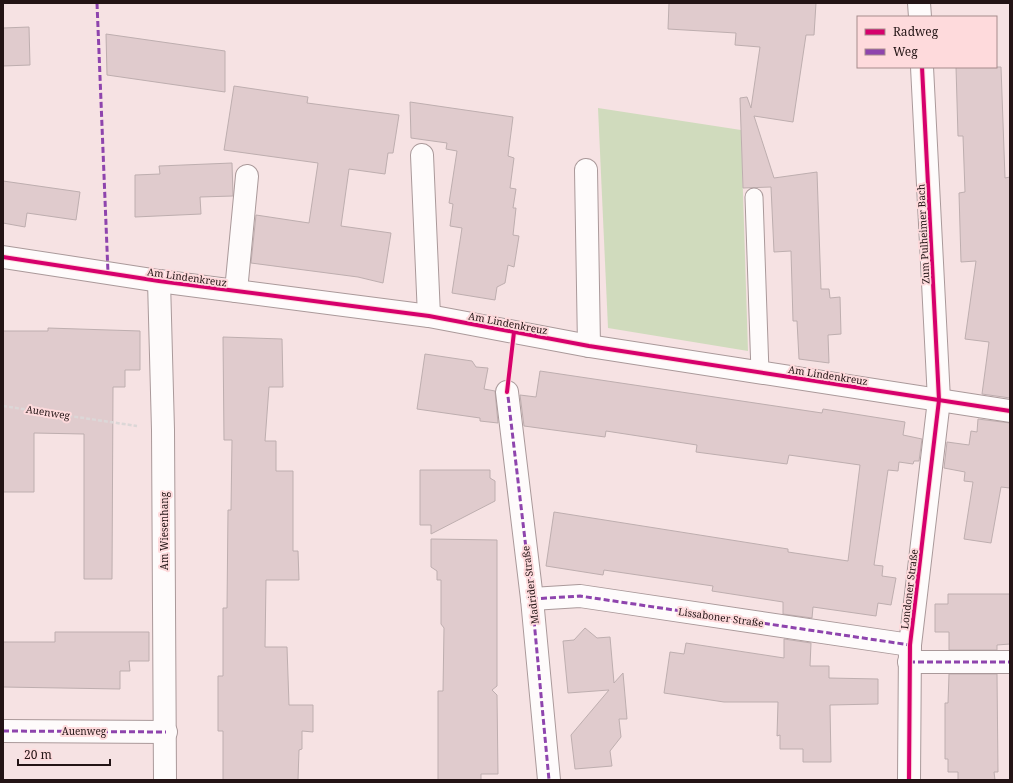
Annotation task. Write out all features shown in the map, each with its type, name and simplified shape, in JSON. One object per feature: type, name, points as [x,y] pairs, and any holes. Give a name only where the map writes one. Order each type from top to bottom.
[{"type":"street","points":[[919,3],[920,16]]},
{"type":"street","name":"Zum Pulheimer Bach","points":[[922,68],[939,400]]},
{"type":"street","points":[[422,156],[429,316]]},
{"type":"street","points":[[586,170],[589,346]]},
{"type":"street","name":"Am Lindenkreuz","points":[[236,291],[247,176]]},
{"type":"street","name":"Am Lindenkreuz","points":[[3,258],[159,281],[429,316],[589,346],[1010,411]]},
{"type":"street","name":"Am Wiesenhang","points":[[159,281],[164,430],[165,780]]},
{"type":"street","name":"Madrider Straße","points":[[506,392],[532,599],[549,780]]},
{"type":"street","name":"Londoner Straße","points":[[909,780],[910,653],[939,400]]},
{"type":"street","name":"Lissaboner Straße","points":[[532,599],[580,596],[910,653],[1010,662]]},
{"type":"street","name":"Auenweg","points":[[3,731],[166,732]]},
{"type":"lane","points":[[754,197],[760,372]]},
{"type":"green space","points":[[598,108],[741,130],[748,351],[608,328]]},
{"type":"building","points":[[669,3],[816,3],[814,35],[806,35],[793,122],[754,116],[774,178],[817,172],[821,289],[829,289],[830,298],[840,297],[841,334],[828,335],[829,363],[799,359],[797,321],[793,321],[791,251],[774,252],[771,187],[743,188],[740,98],[747,97],[751,108],[760,47],[735,45],[736,33],[668,29]]},
{"type":"building","points":[[29,27],[30,65],[3,66],[3,28]]},
{"type":"building","points":[[106,34],[225,51],[225,92],[107,75]]},
{"type":"building","points":[[1001,67],[1005,178],[1010,177],[1010,398],[982,394],[989,342],[965,339],[976,261],[961,262],[959,193],[965,192],[963,136],[958,136],[956,68]]},
{"type":"building","points":[[234,86],[308,97],[307,103],[399,115],[393,153],[388,153],[385,174],[349,169],[341,226],[391,233],[383,283],[358,277],[251,263],[256,215],[309,223],[318,163],[224,150]]},
{"type":"building","points":[[410,102],[513,117],[508,156],[514,158],[510,188],[516,189],[513,208],[516,208],[513,235],[519,236],[514,267],[508,265],[505,283],[497,287],[495,300],[452,293],[462,228],[450,226],[453,204],[449,203],[457,151],[446,149],[447,143],[411,138]]},
{"type":"building","points":[[232,163],[233,196],[200,197],[201,214],[135,217],[135,175],[160,174],[159,166]]},
{"type":"building","points":[[3,181],[80,192],[76,220],[27,213],[25,227],[3,223]]},
{"type":"building","points":[[48,328],[140,331],[140,370],[125,370],[125,387],[113,387],[112,579],[84,579],[84,434],[34,433],[34,492],[3,492],[3,331],[48,331]]},
{"type":"building","points":[[223,337],[282,339],[283,387],[269,387],[265,441],[276,441],[276,471],[293,471],[293,551],[298,551],[299,580],[266,580],[265,647],[287,647],[289,705],[313,705],[313,732],[302,731],[302,749],[299,750],[298,780],[223,780],[223,731],[218,731],[218,676],[223,676],[223,608],[227,608],[228,510],[231,510],[232,440],[224,440]]},
{"type":"building","points":[[425,354],[472,361],[476,367],[488,368],[484,389],[495,391],[498,423],[480,421],[480,418],[417,409]]},
{"type":"building","points":[[540,371],[822,413],[823,409],[905,422],[903,435],[922,439],[919,461],[914,461],[913,464],[899,462],[898,471],[888,470],[874,565],[883,566],[882,576],[896,578],[891,605],[878,603],[876,616],[813,607],[812,618],[783,614],[783,602],[712,591],[713,586],[604,570],[603,575],[546,566],[554,512],[788,549],[788,552],[848,561],[860,465],[789,455],[787,464],[696,452],[697,445],[606,431],[605,437],[524,426],[520,395],[536,397]]},
{"type":"building","points":[[978,419],[1010,423],[1010,488],[1001,487],[991,543],[964,539],[973,482],[964,481],[965,472],[944,468],[947,442],[969,445],[971,431],[977,432]]},
{"type":"building","points":[[420,470],[490,470],[490,478],[495,481],[495,501],[431,534],[431,525],[420,525]]},
{"type":"building","points":[[431,539],[497,540],[497,686],[492,690],[497,695],[498,774],[481,774],[481,780],[438,780],[438,691],[443,691],[444,628],[441,624],[441,580],[437,580],[437,571],[431,567]]},
{"type":"building","points":[[948,594],[1010,594],[1010,644],[997,645],[997,650],[949,650],[949,632],[935,632],[935,604],[948,604]]},
{"type":"building","points":[[585,628],[597,638],[610,637],[614,683],[623,673],[627,719],[619,719],[621,737],[610,751],[612,766],[575,769],[571,735],[609,690],[568,693],[563,641],[574,640]]},
{"type":"building","points":[[55,632],[149,632],[149,661],[129,661],[130,671],[120,671],[120,689],[3,687],[3,642],[55,642]]},
{"type":"building","points":[[784,639],[811,643],[810,666],[829,666],[829,678],[878,679],[878,704],[830,705],[831,762],[803,762],[803,749],[780,749],[780,735],[777,736],[778,702],[724,702],[664,693],[670,652],[684,654],[686,643],[784,658]]},
{"type":"building","points":[[949,674],[997,674],[998,772],[994,772],[995,780],[958,780],[958,772],[948,772],[948,759],[945,759],[945,703],[948,703]]},
{"type":"marked path","points":[[97,3],[108,273]]},
{"type":"marked path","points":[[507,388],[532,599],[549,780]]},
{"type":"marked path","points":[[532,599],[580,596],[910,645]]},
{"type":"marked path","points":[[909,662],[1010,662]]},
{"type":"marked path","points":[[3,731],[166,732]]},
{"type":"cycle path","points":[[909,780],[910,645],[939,400],[922,68]]},
{"type":"cycle path","points":[[3,257],[159,281],[429,316],[589,346],[1010,411]]},
{"type":"cycle path","points":[[507,392],[514,332]]}]
